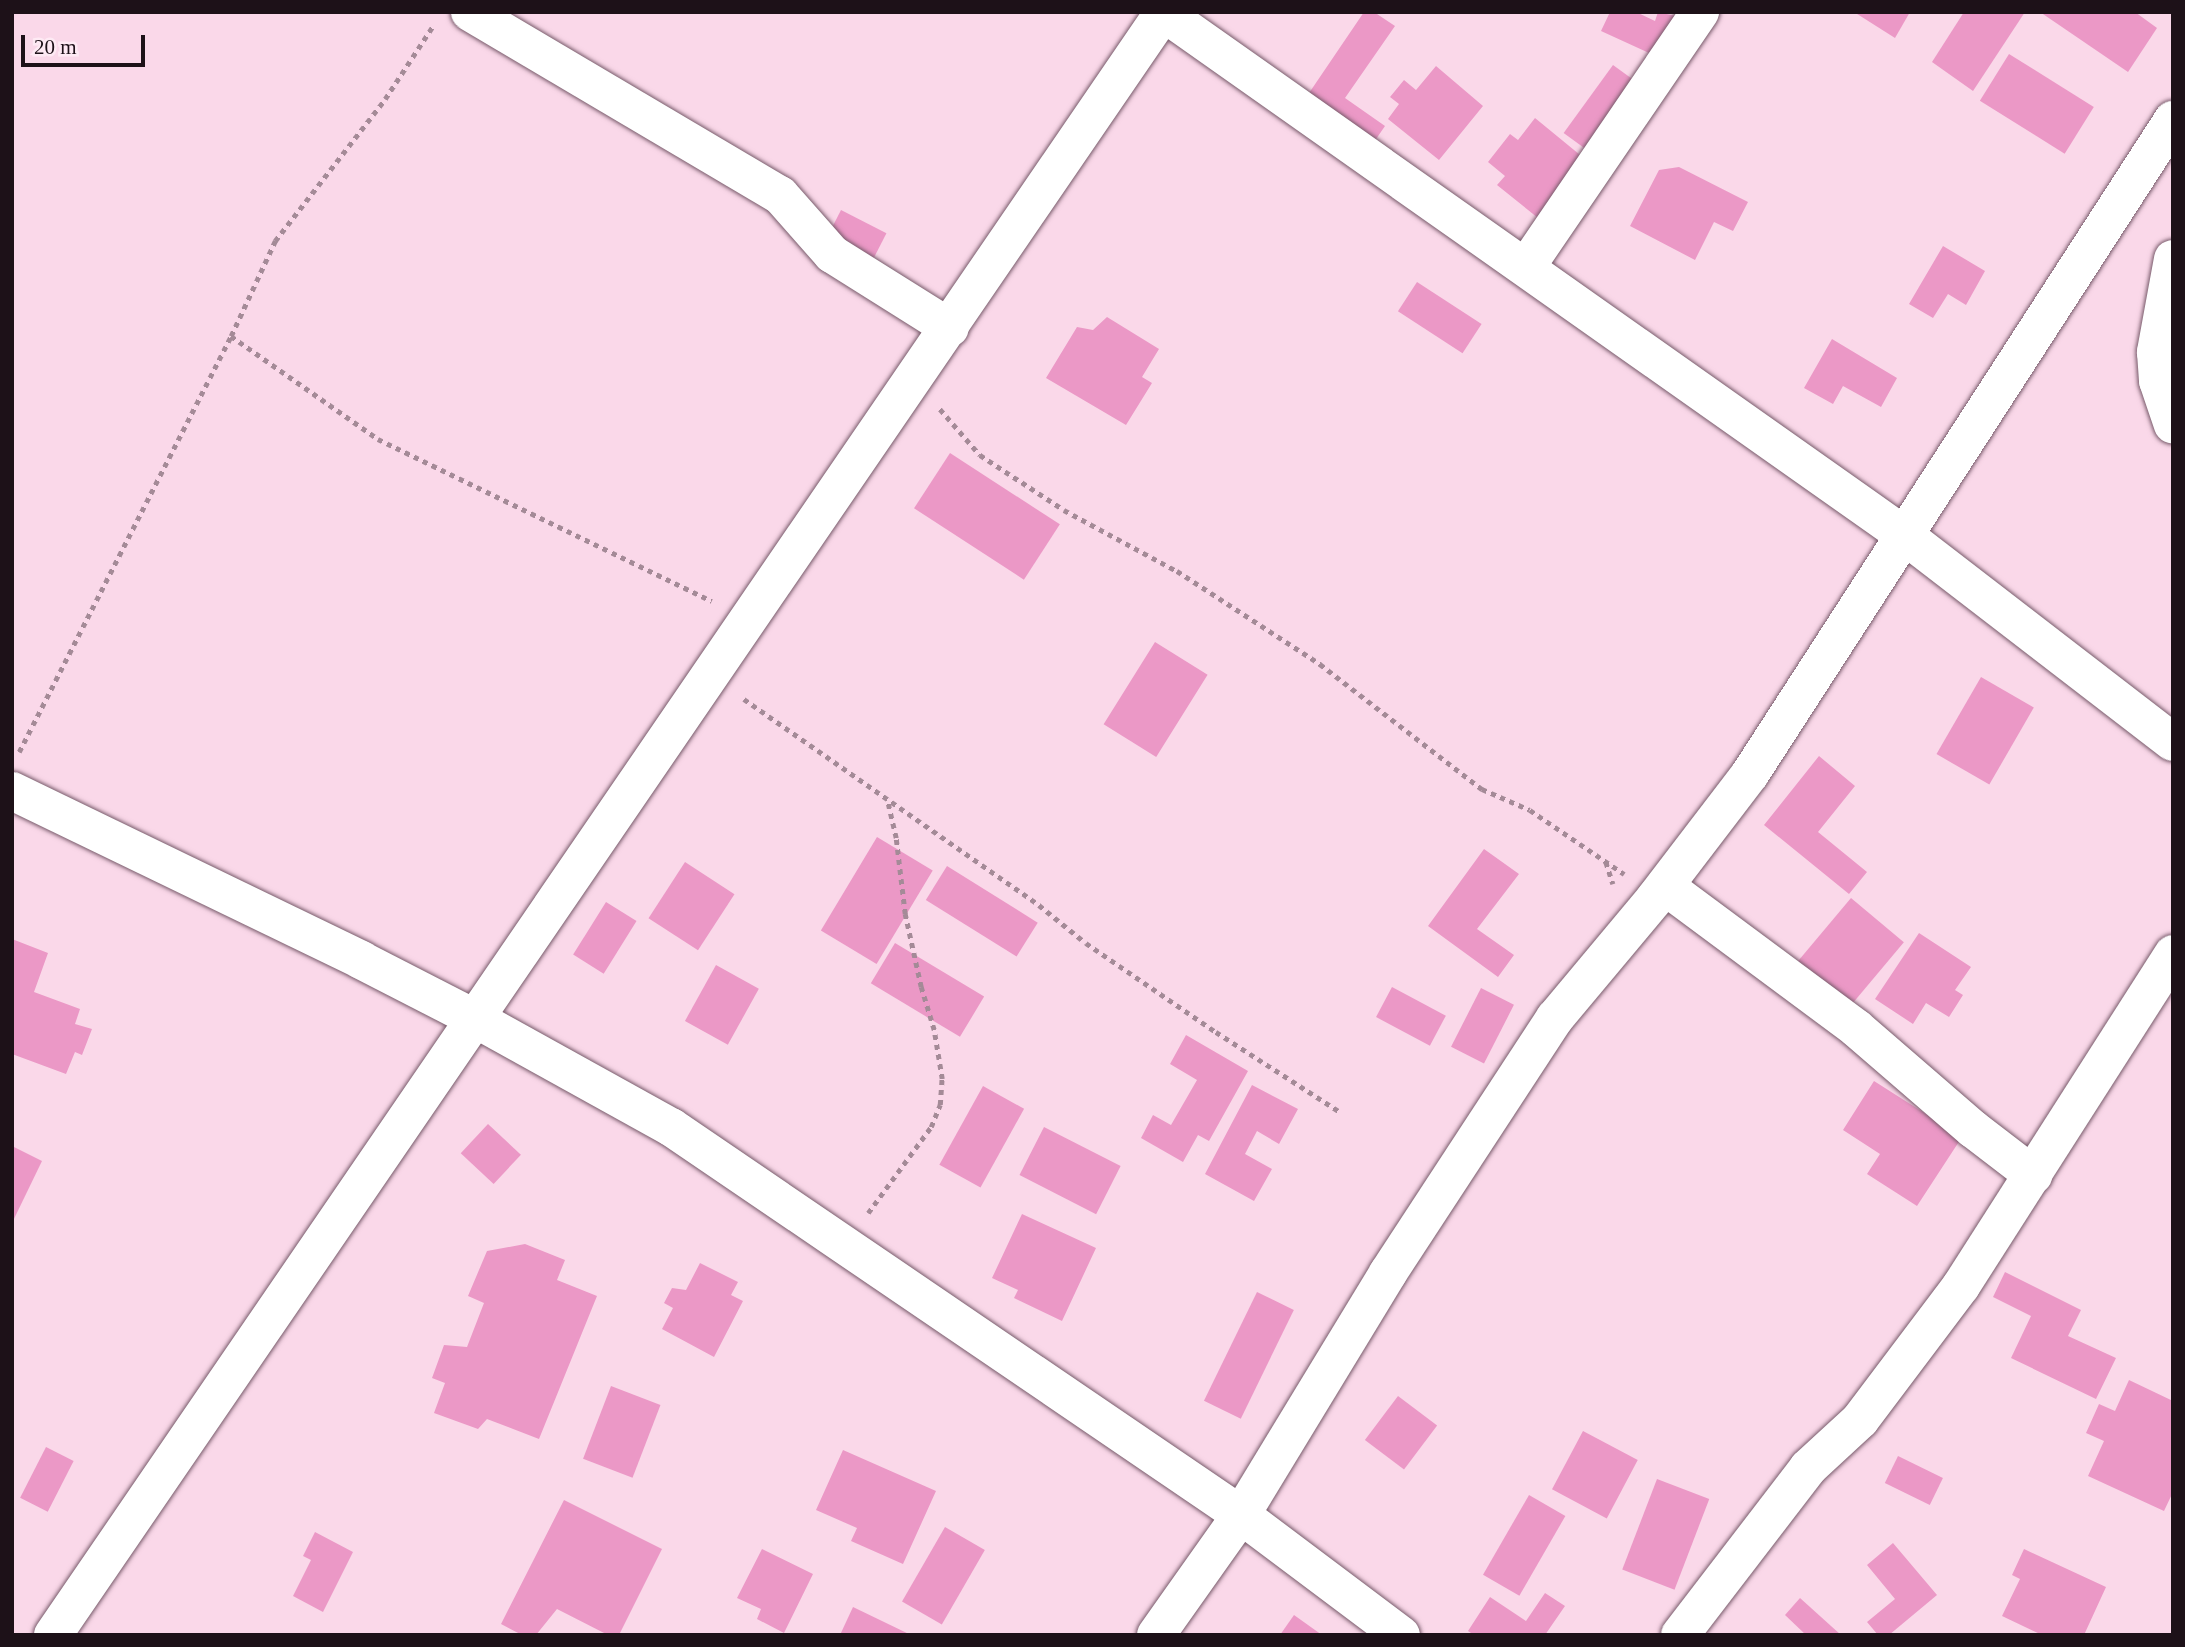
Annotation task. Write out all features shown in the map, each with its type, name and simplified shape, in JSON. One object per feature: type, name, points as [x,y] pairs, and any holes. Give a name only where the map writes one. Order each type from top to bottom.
[{"type":"street","points":[[1526,267],[1700,12]]},
{"type":"street","points":[[54,1635],[1164,13],[1904,535],[2173,742]]},
{"type":"street","points":[[452,18],[513,24],[780,195],[832,254],[950,328]]},
{"type":"street","points":[[1156,1635],[1241,1515],[1388,1273],[1555,1018],[1660,891],[1749,774],[2173,120]]},
{"type":"street","points":[[2173,259],[2156,352],[2158,381],[2173,425]]},
{"type":"street","points":[[12,791],[477,1019],[671,1127],[1241,1515],[1401,1635]]},
{"type":"street","points":[[1660,891],[1856,1028],[1973,1129],[2033,1175]]},
{"type":"street","points":[[1680,1635],[1808,1468],[1860,1420],[1961,1286],[2173,954]]},
{"type":"path","points":[[19,753],[231,336],[275,241],[385,99],[452,18]]},
{"type":"path","points":[[231,336],[378,439],[750,619]]},
{"type":"path","points":[[917,377],[980,455],[1064,510],[1177,571],[1320,664],[1482,789],[1530,810],[1660,891]]},
{"type":"path","points":[[712,676],[1039,905],[1086,943],[1340,1112]]},
{"type":"path","points":[[848,1245],[875,1203],[916,1153],[932,1127],[940,1105],[939,1058],[905,914],[896,838],[886,798]]},
{"type":"building","points":[[1364,12],[1374,12],[1395,26],[1345,98],[1385,126],[1372,145],[1305,99]]},
{"type":"building","points":[[1610,12],[1636,12],[1655,21],[1658,12],[1680,17],[1660,58],[1601,31]]},
{"type":"building","points":[[1854,12],[1910,12],[1895,38]]},
{"type":"building","points":[[1964,12],[2025,12],[1973,91],[1932,62]]},
{"type":"building","points":[[2040,12],[2135,12],[2157,28],[2128,72]]},
{"type":"building","points":[[2009,54],[2094,107],[2065,154],[1980,101]]},
{"type":"building","points":[[1613,65],[1638,83],[1589,151],[1564,133]]},
{"type":"building","points":[[1436,66],[1483,106],[1439,160],[1388,119],[1399,104],[1390,97],[1404,80],[1416,90]]},
{"type":"building","points":[[1535,118],[1585,159],[1538,218],[1497,185],[1505,176],[1488,162],[1510,134],[1518,140]]},
{"type":"building","points":[[1679,167],[1748,202],[1733,231],[1714,222],[1695,260],[1630,226],[1659,170]]},
{"type":"building","points":[[841,210],[886,233],[861,284],[815,261]]},
{"type":"building","points":[[1943,246],[1985,271],[1966,305],[1948,294],[1933,318],[1909,304]]},
{"type":"building","points":[[1417,282],[1482,324],[1463,353],[1398,311]]},
{"type":"building","points":[[1107,317],[1159,349],[1142,377],[1152,383],[1126,425],[1046,378],[1077,327],[1093,330]]},
{"type":"building","points":[[1832,339],[1897,378],[1881,407],[1843,386],[1833,404],[1804,388]]},
{"type":"building","points":[[950,453],[1060,524],[1024,580],[914,508]]},
{"type":"building","points":[[1155,642],[1208,675],[1156,757],[1104,724]]},
{"type":"building","points":[[1981,677],[2034,708],[1989,785],[1936,754]]},
{"type":"building","points":[[1819,756],[1855,786],[1818,832],[1867,872],[1849,894],[1764,825]]},
{"type":"building","points":[[877,837],[933,870],[877,964],[821,930]]},
{"type":"building","points":[[1484,849],[1519,874],[1477,929],[1514,955],[1498,977],[1428,926]]},
{"type":"building","points":[[685,862],[734,894],[698,950],[649,918]]},
{"type":"building","points":[[947,866],[1038,923],[1017,957],[926,900]]},
{"type":"building","points":[[1851,898],[1904,942],[1843,1014],[1791,970]]},
{"type":"building","points":[[606,902],[637,921],[604,974],[573,955]]},
{"type":"building","points":[[1919,933],[1971,967],[1955,990],[1963,995],[1949,1017],[1926,1003],[1913,1024],[1875,999]]},
{"type":"building","points":[[12,939],[48,953],[34,992],[80,1009],[75,1024],[92,1029],[82,1055],[75,1052],[66,1074],[12,1054]]},
{"type":"building","points":[[895,943],[984,997],[960,1037],[871,983]]},
{"type":"building","points":[[716,965],[759,989],[728,1045],[685,1021]]},
{"type":"building","points":[[1392,987],[1446,1016],[1430,1046],[1376,1017]]},
{"type":"building","points":[[1481,988],[1514,1005],[1484,1064],[1451,1047]]},
{"type":"building","points":[[1186,1035],[1248,1071],[1209,1141],[1198,1135],[1183,1162],[1141,1138],[1153,1115],[1171,1125],[1197,1080],[1170,1064]]},
{"type":"building","points":[[1874,1081],[1962,1137],[1917,1206],[1867,1174],[1880,1154],[1843,1130]]},
{"type":"building","points":[[1252,1085],[1298,1109],[1279,1144],[1257,1131],[1245,1154],[1272,1169],[1254,1201],[1205,1174]]},
{"type":"building","points":[[983,1086],[1024,1109],[980,1188],[939,1165]]},
{"type":"building","points":[[488,1124],[521,1155],[494,1184],[461,1153]]},
{"type":"building","points":[[1044,1127],[1121,1166],[1096,1214],[1019,1175]]},
{"type":"building","points":[[12,1146],[42,1161],[12,1223]]},
{"type":"building","points":[[1022,1214],[1096,1248],[1062,1321],[1014,1298],[1018,1290],[992,1278]]},
{"type":"building","points":[[525,1244],[565,1260],[557,1280],[597,1296],[539,1439],[487,1419],[478,1429],[434,1413],[445,1383],[432,1378],[444,1345],[467,1347],[484,1303],[468,1296],[487,1251]]},
{"type":"building","points":[[700,1263],[738,1282],[731,1295],[743,1301],[714,1357],[662,1329],[673,1308],[664,1303],[672,1288],[686,1290]]},
{"type":"building","points":[[2005,1272],[2081,1310],[2068,1336],[2116,1358],[2096,1399],[2011,1358],[2031,1316],[1993,1297]]},
{"type":"building","points":[[1257,1292],[1294,1310],[1241,1419],[1204,1401]]},
{"type":"building","points":[[2129,1380],[2173,1401],[2173,1492],[2164,1511],[2088,1476],[2104,1441],[2086,1433],[2099,1404],[2115,1411]]},
{"type":"building","points":[[611,1386],[660,1405],[633,1478],[583,1459]]},
{"type":"building","points":[[1398,1396],[1437,1425],[1404,1469],[1365,1440]]},
{"type":"building","points":[[1583,1431],[1638,1460],[1607,1518],[1552,1489]]},
{"type":"building","points":[[46,1447],[74,1461],[48,1512],[20,1498]]},
{"type":"building","points":[[843,1450],[936,1491],[903,1564],[851,1541],[857,1528],[816,1510]]},
{"type":"building","points":[[1898,1456],[1943,1478],[1930,1505],[1885,1483]]},
{"type":"building","points":[[1657,1479],[1709,1499],[1675,1590],[1622,1570]]},
{"type":"building","points":[[1529,1495],[1565,1516],[1519,1596],[1483,1575]]},
{"type":"building","points":[[564,1500],[662,1549],[619,1635],[608,1635],[557,1609],[536,1635],[522,1635],[501,1624]]},
{"type":"building","points":[[945,1527],[985,1550],[942,1624],[902,1601]]},
{"type":"building","points":[[315,1532],[353,1552],[323,1612],[293,1596],[311,1560],[303,1556]]},
{"type":"building","points":[[1893,1543],[1937,1595],[1889,1635],[1878,1635],[1867,1622],[1895,1599],[1867,1565]]},
{"type":"building","points":[[762,1549],[813,1574],[784,1633],[757,1619],[761,1609],[737,1598]]},
{"type":"building","points":[[2024,1549],[2106,1587],[2084,1635],[2042,1635],[2002,1616],[2020,1579],[2012,1575]]},
{"type":"building","points":[[1545,1593],[1565,1606],[1545,1635],[1474,1635],[1468,1631],[1490,1597],[1526,1621]]},
{"type":"building","points":[[1800,1598],[1841,1635],[1806,1635],[1785,1615]]},
{"type":"building","points":[[853,1607],[911,1635],[840,1635]]},
{"type":"building","points":[[1294,1615],[1322,1635],[1280,1635]]}]
